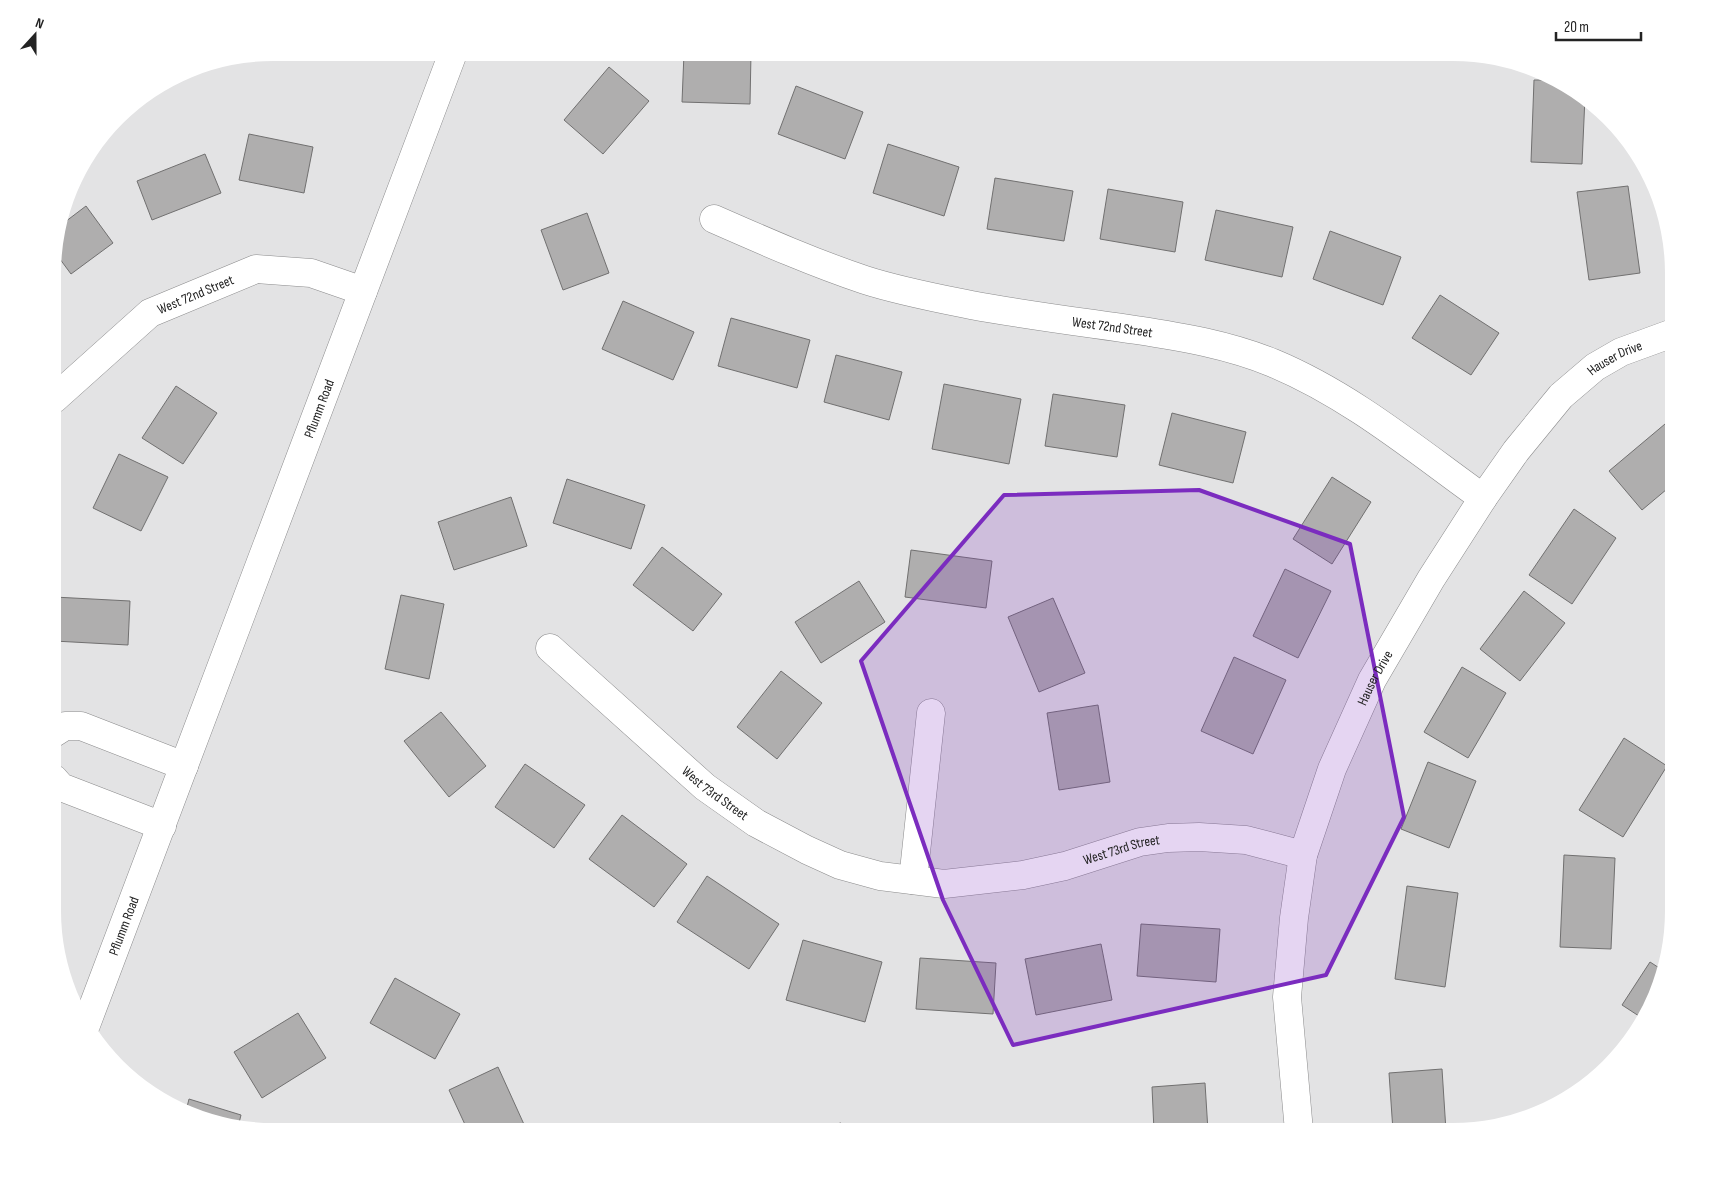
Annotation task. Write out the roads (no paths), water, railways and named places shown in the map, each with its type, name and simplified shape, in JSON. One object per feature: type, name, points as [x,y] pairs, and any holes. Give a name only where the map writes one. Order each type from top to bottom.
[{"type":"street","name":"Pflumm Road","points":[[89,1016],[450,61]]},
{"type":"street","name":"West 72nd Street","points":[[714,220],[801,257],[867,281],[902,290],[972,305],[1177,337],[1227,347],[1273,363],[1323,387],[1380,424],[1483,498]]},
{"type":"street","name":"West 72nd Street","points":[[61,393],[150,313],[256,268],[311,273],[363,291]]},
{"type":"street","name":"Hauser Drive","points":[[1298,1123],[1287,997],[1294,918],[1303,855],[1332,770],[1372,680],[1432,578],[1483,498],[1516,452],[1561,396],[1596,367],[1621,352],[1665,337]]},
{"type":"street","name":"West 73rd Street","points":[[550,648],[705,787],[756,823],[840,865],[880,876],[944,884],[1023,875],[1065,866],[1140,842],[1168,838],[1199,837],[1246,840],[1303,855]]},
{"type":"street","points":[[913,880],[931,713]]},
{"type":"street","points":[[61,728],[64,726],[81,726],[184,766]]},
{"type":"street","points":[[61,787],[162,826]]}]
